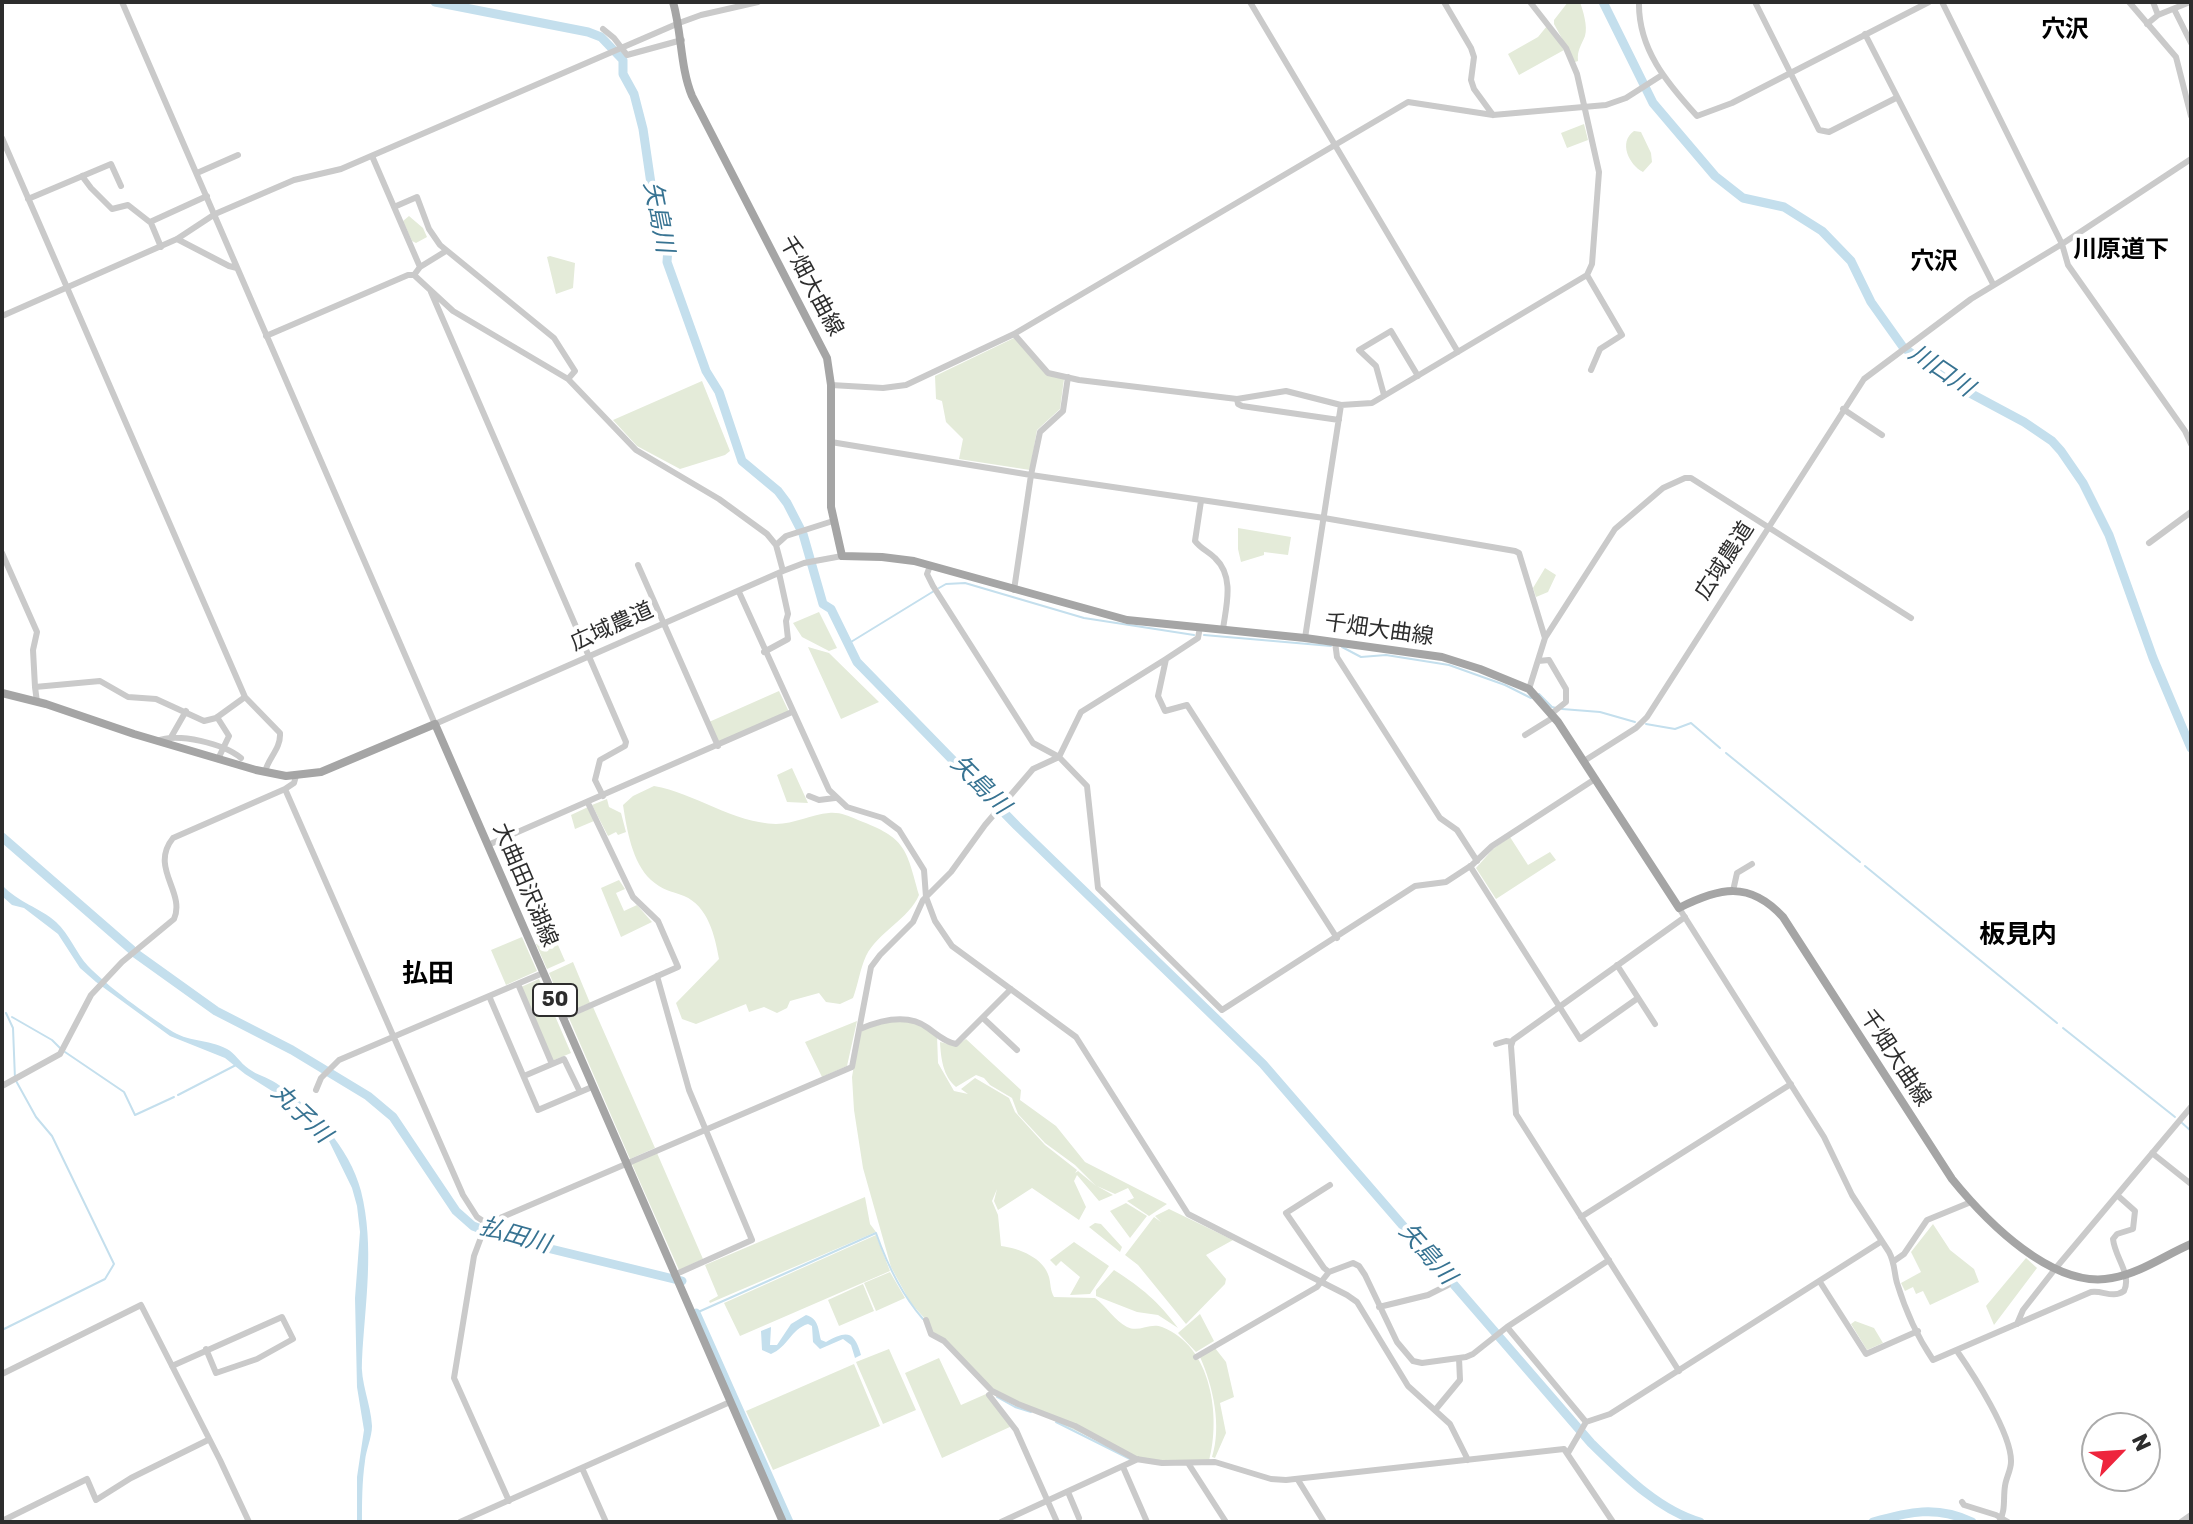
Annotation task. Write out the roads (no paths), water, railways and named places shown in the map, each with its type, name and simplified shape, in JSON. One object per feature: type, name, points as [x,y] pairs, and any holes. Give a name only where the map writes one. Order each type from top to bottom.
[{"type":"main road","name":"千畑大曲線","points":[[673,2],[692,96],[824,347],[831,385],[833,521],[842,556],[901,558],[1127,620],[1305,638],[1442,657],[1529,689],[1554,714],[1679,908]]},
{"type":"main road","points":[[2,693],[157,741],[169,741],[218,759],[265,772],[296,776],[321,772],[435,724]]},
{"type":"main road","name":"大曲田沢湖線","points":[[435,724],[783,1522]]},
{"type":"main road","name":"千畑大曲線","points":[[1733,891],[1764,900],[1783,917],[1952,1179],[1971,1202],[2023,1250],[2055,1269],[2096,1280],[2127,1275],[2191,1244]]},
{"type":"main road","points":[[1679,908],[1711,893],[1733,891]]},
{"type":"street","points":[[122,2],[435,724]]},
{"type":"street","points":[[2,316],[161,247],[215,214],[294,180],[341,169],[679,23],[758,2]]},
{"type":"street","points":[[1250,2],[1458,352]]},
{"type":"street","points":[[1444,2],[1471,48],[1474,89],[1493,115]]},
{"type":"street","points":[[1014,334],[1048,373],[1068,377],[1237,399],[1286,391],[1341,405],[1372,403],[1587,275],[1592,264],[1599,172],[1577,74],[1566,48],[1530,2]]},
{"type":"street","points":[[1639,2],[1640,25],[1658,78],[1697,116],[1732,103],[1929,2]]},
{"type":"street","points":[[1755,2],[1819,130],[1829,132],[1896,98]]},
{"type":"street","points":[[1942,2],[2062,244],[2068,265],[2185,431],[2191,444]]},
{"type":"street","points":[[2129,2],[2176,57],[2191,116]]},
{"type":"street","points":[[2153,2],[2158,15]]},
{"type":"street","points":[[2147,24],[2158,15],[2190,2]]},
{"type":"street","points":[[2174,9],[2191,43]]},
{"type":"street","points":[[603,29],[627,55],[682,40]]},
{"type":"street","points":[[1865,34],[1993,284],[2062,244],[2191,159]]},
{"type":"street","points":[[831,385],[883,388],[906,385],[1014,334],[1408,102],[1493,115],[1606,105],[1658,78]]},
{"type":"street","points":[[2,138],[245,697],[280,733],[280,744],[266,763],[265,772]]},
{"type":"street","points":[[197,173],[238,155]]},
{"type":"street","points":[[372,156],[420,267]]},
{"type":"street","points":[[28,199],[111,164],[121,186]]},
{"type":"street","points":[[82,176],[106,205],[112,209],[128,205],[150,222],[161,247]]},
{"type":"street","points":[[150,222],[207,196]]},
{"type":"street","points":[[394,207],[417,197],[433,236],[446,251],[554,338],[575,371],[568,379]]},
{"type":"street","points":[[177,239],[237,268]]},
{"type":"street","points":[[414,275],[420,267],[446,251]]},
{"type":"street","points":[[266,336],[414,275],[453,311],[568,379],[636,450],[719,499],[767,534],[776,545],[788,614],[788,639],[764,652]]},
{"type":"street","points":[[1587,275],[1622,335],[1600,349],[1591,370]]},
{"type":"street","name":"広域農道","points":[[1584,761],[1636,728],[1647,717],[1864,379],[1993,284]]},
{"type":"street","points":[[430,289],[626,742],[625,746],[600,760],[595,775],[603,796]]},
{"type":"street","points":[[1384,395],[1376,366],[1359,350],[1391,331],[1418,376]]},
{"type":"street","points":[[1014,590],[1040,432],[1063,411],[1068,377]]},
{"type":"street","points":[[1237,399],[1242,406],[1339,420]]},
{"type":"street","points":[[1305,638],[1341,405]]},
{"type":"street","points":[[1843,409],[1882,435]]},
{"type":"street","points":[[831,442],[1324,518],[1515,551],[1519,553],[1545,638]]},
{"type":"street","points":[[1529,689],[1545,638],[1615,529],[1663,488],[1691,478],[1911,618]]},
{"type":"street","points":[[1201,501],[1195,537],[1200,548],[1218,561],[1228,585],[1223,629]]},
{"type":"street","points":[[2149,543],[2191,512]]},
{"type":"street","points":[[776,545],[786,536],[833,521]]},
{"type":"street","points":[[2,553],[37,632],[33,650],[37,702]]},
{"type":"street","name":"広域農道","points":[[435,724],[781,572],[804,563],[842,556]]},
{"type":"street","points":[[638,565],[718,746]]},
{"type":"street","points":[[930,566],[927,574],[935,590],[1033,743],[1059,757],[1089,789],[1098,888],[1222,1010],[1415,886],[1446,882],[1474,864],[1492,846],[1595,779]]},
{"type":"street","points":[[739,592],[829,790],[847,807],[883,818],[899,830],[924,870],[926,897],[935,921],[952,946],[1076,1037],[1188,1214],[1357,1302],[1408,1386],[1450,1424],[1468,1460]]},
{"type":"street","points":[[509,1501],[454,1378],[474,1256],[486,1224],[852,1067],[871,967],[880,955],[913,922],[926,897],[952,871],[985,825],[1036,767],[1059,757],[1081,712],[1198,638],[1200,627]]},
{"type":"street","points":[[1335,642],[1337,657],[1440,818],[1457,830],[1474,864],[1580,1039],[1638,998]]},
{"type":"street","points":[[1166,659],[1158,696],[1165,711],[1187,705],[1337,938]]},
{"type":"street","points":[[1525,735],[1554,714],[1567,697],[1549,660],[1538,661]]},
{"type":"street","points":[[35,687],[100,681],[128,697],[156,699],[204,721],[217,717],[245,697]]},
{"type":"street","points":[[186,711],[169,741],[224,746],[238,755],[230,762]]},
{"type":"street","points":[[488,845],[792,712]]},
{"type":"street","points":[[217,717],[229,736],[218,759]]},
{"type":"street","points":[[203,754],[207,743]]},
{"type":"street","points":[[2,1086],[60,1054],[91,995],[122,962],[174,919],[177,914],[164,859],[167,845],[173,838],[285,789],[294,783],[296,776]]},
{"type":"street","points":[[285,789],[463,1195],[477,1217],[486,1224]]},
{"type":"street","points":[[809,796],[819,800],[835,798]]},
{"type":"street","points":[[562,1018],[678,967],[658,921],[633,897],[588,803]]},
{"type":"street","points":[[1733,891],[1737,873],[1752,864]]},
{"type":"street","points":[[1679,908],[1824,1137],[1852,1195],[1894,1261],[1897,1282],[1933,1360],[2091,1292],[2119,1294],[2126,1287],[2127,1275],[2114,1249],[2113,1239],[2117,1234],[2133,1229],[2135,1211],[2117,1195]]},
{"type":"street","points":[[1496,1044],[1512,1042],[1685,917]]},
{"type":"street","points":[[1617,965],[1655,1024]]},
{"type":"street","points":[[316,1090],[331,1065],[543,973]]},
{"type":"street","points":[[657,976],[689,1090],[752,1240],[674,1277]]},
{"type":"street","points":[[518,984],[552,1064]]},
{"type":"street","points":[[860,1029],[905,1018],[924,1024],[937,1035],[956,1044],[1011,989]]},
{"type":"street","points":[[489,996],[538,1110],[592,1087]]},
{"type":"street","points":[[983,1018],[1017,1050]]},
{"type":"street","points":[[1512,1042],[1516,1114],[1679,1371]]},
{"type":"street","points":[[524,1076],[564,1059],[580,1092]]},
{"type":"street","points":[[1581,1217],[1791,1084]]},
{"type":"street","points":[[2017,1324],[2023,1310],[2055,1269],[2191,1107]]},
{"type":"street","points":[[2152,1153],[2191,1184]]},
{"type":"street","points":[[1329,1272],[1286,1213],[1330,1185]]},
{"type":"street","points":[[1894,1261],[1904,1254],[1927,1220],[1971,1202]]},
{"type":"street","points":[[1568,1453],[1586,1423],[1610,1414],[1882,1241]]},
{"type":"street","points":[[1196,1357],[1321,1283],[1329,1272],[1347,1264],[1359,1266],[1389,1329],[1413,1361],[1422,1363],[1459,1358],[1473,1354],[1507,1327],[1609,1260]]},
{"type":"street","points":[[1820,1282],[1866,1354],[1918,1331]]},
{"type":"street","points":[[1379,1307],[1428,1295],[1448,1285]]},
{"type":"street","points":[[2,1374],[141,1305],[249,1522]]},
{"type":"street","points":[[172,1366],[206,1349],[282,1317],[293,1339],[257,1359],[216,1373],[206,1349]]},
{"type":"street","points":[[926,1320],[931,1334],[944,1341],[992,1391],[1075,1426],[1138,1459],[1162,1463],[1215,1462],[1271,1479],[1298,1480],[1557,1448],[1568,1453],[1613,1522]]},
{"type":"street","points":[[1507,1327],[1586,1423]]},
{"type":"street","points":[[1957,1351],[1970,1369],[2007,1441],[2011,1461],[2005,1485],[2003,1521],[1962,1502]]},
{"type":"street","points":[[1436,1409],[1460,1380],[1459,1358]]},
{"type":"street","points":[[989,1395],[1016,1430],[1057,1522]]},
{"type":"street","points":[[460,1522],[730,1402]]},
{"type":"street","points":[[2,1521],[87,1479],[96,1500],[131,1478],[208,1440]]},
{"type":"street","points":[[1001,1522],[1138,1459]]},
{"type":"street","points":[[1188,1463],[1226,1522]]},
{"type":"street","points":[[1123,1467],[1147,1522]]},
{"type":"street","points":[[582,1468],[606,1522]]},
{"type":"street","points":[[1298,1480],[1324,1522]]},
{"type":"street","points":[[1068,1492],[1079,1518]]},
{"type":"street","points":[[2181,1522],[2191,1515]]},
{"type":"water","points":[[2,885],[56,922],[88,966],[139,1008],[177,1034],[227,1049],[249,1069],[290,1093],[316,1116],[348,1159],[361,1191],[367,1233],[368,1275],[362,1368],[372,1426],[364,1469],[362,1522],[357,1522],[357,1477],[364,1430],[357,1387],[355,1298],[360,1232],[352,1188],[329,1141],[291,1103],[225,1058],[170,1036],[96,982],[80,968],[58,934],[24,908],[12,905],[2,896]]},
{"type":"water","points":[[806,1315],[816,1322],[821,1340],[826,1342],[848,1335],[855,1341],[861,1355],[855,1358],[851,1345],[843,1339],[820,1349],[813,1342],[812,1326],[808,1324],[797,1330],[777,1351],[771,1354],[762,1350],[761,1331],[771,1327],[770,1345],[777,1345],[791,1324]]},
{"type":"waterway","name":"矢島川","points":[[435,2],[588,32],[601,37],[623,60],[623,74],[634,94],[643,129],[655,211],[668,247],[667,262],[706,371],[719,392],[742,461],[778,491],[787,503],[803,534],[823,604],[831,609],[857,662],[1017,826],[1263,1064],[1591,1443],[1655,1500],[1700,1522]]},
{"type":"waterway","name":"川口川","points":[[1603,2],[1653,103],[1715,176],[1743,198],[1784,207],[1822,231],[1851,261],[1871,302],[1903,347],[1953,384],[2024,422],[2061,451],[2083,483],[2109,535],[2153,658],[2191,748]]},
{"type":"waterway","points":[[939,588],[946,584],[965,583],[1084,618],[1194,635]]},
{"type":"waterway","points":[[846,645],[934,591]]},
{"type":"waterway","points":[[1204,635],[1331,646]]},
{"type":"waterway","points":[[1342,647],[1361,657],[1386,655],[1449,665],[1531,698]]},
{"type":"waterway","points":[[1539,694],[1556,708]]},
{"type":"waterway","points":[[1562,709],[1600,712],[1635,722]]},
{"type":"waterway","points":[[1646,724],[1675,729],[1691,723],[1720,748]]},
{"type":"waterway","points":[[1726,753],[1860,862]]},
{"type":"waterway","name":"払田川","points":[[2,837],[132,950]]},
{"type":"waterway","points":[[1865,866],[2057,1023]]},
{"type":"waterway","name":"払田川","points":[[135,953],[216,1011],[292,1050],[368,1096],[393,1117],[456,1211],[473,1226],[502,1237],[682,1281]]},
{"type":"waterway","points":[[2,1330],[105,1279],[114,1264],[52,1136],[36,1117],[15,1079],[13,1028],[6,1013]]},
{"type":"waterway","points":[[12,1017],[60,1048]]},
{"type":"waterway","points":[[2063,1028],[2175,1117]]},
{"type":"waterway","points":[[65,1052],[124,1092],[135,1115],[174,1097]]},
{"type":"waterway","points":[[178,1095],[236,1065]]},
{"type":"waterway","points":[[2181,1122],[2191,1131]]},
{"type":"waterway","points":[[696,1313],[876,1233],[895,1278],[923,1319]]},
{"type":"waterway","name":"払田川","points":[[696,1313],[789,1522]]},
{"type":"waterway","points":[[997,1397],[1031,1412]]},
{"type":"waterway","points":[[1056,1422],[1132,1460]]},
{"type":"waterway","name":"矢島川","points":[[1873,1522],[1922,1512],[1947,1513],[1972,1522]]},
{"type":"district","name":"穴沢","points":[[2065,30]]},
{"type":"district","name":"川原道下","points":[[2121,250]]},
{"type":"district","name":"穴沢","points":[[1934,262]]},
{"type":"district","name":"板見内","points":[[2018,935]]},
{"type":"district","name":"払田","points":[[428,974]]},
{"type":"water label","name":"丸子川","points":[[301,1114]]}]
